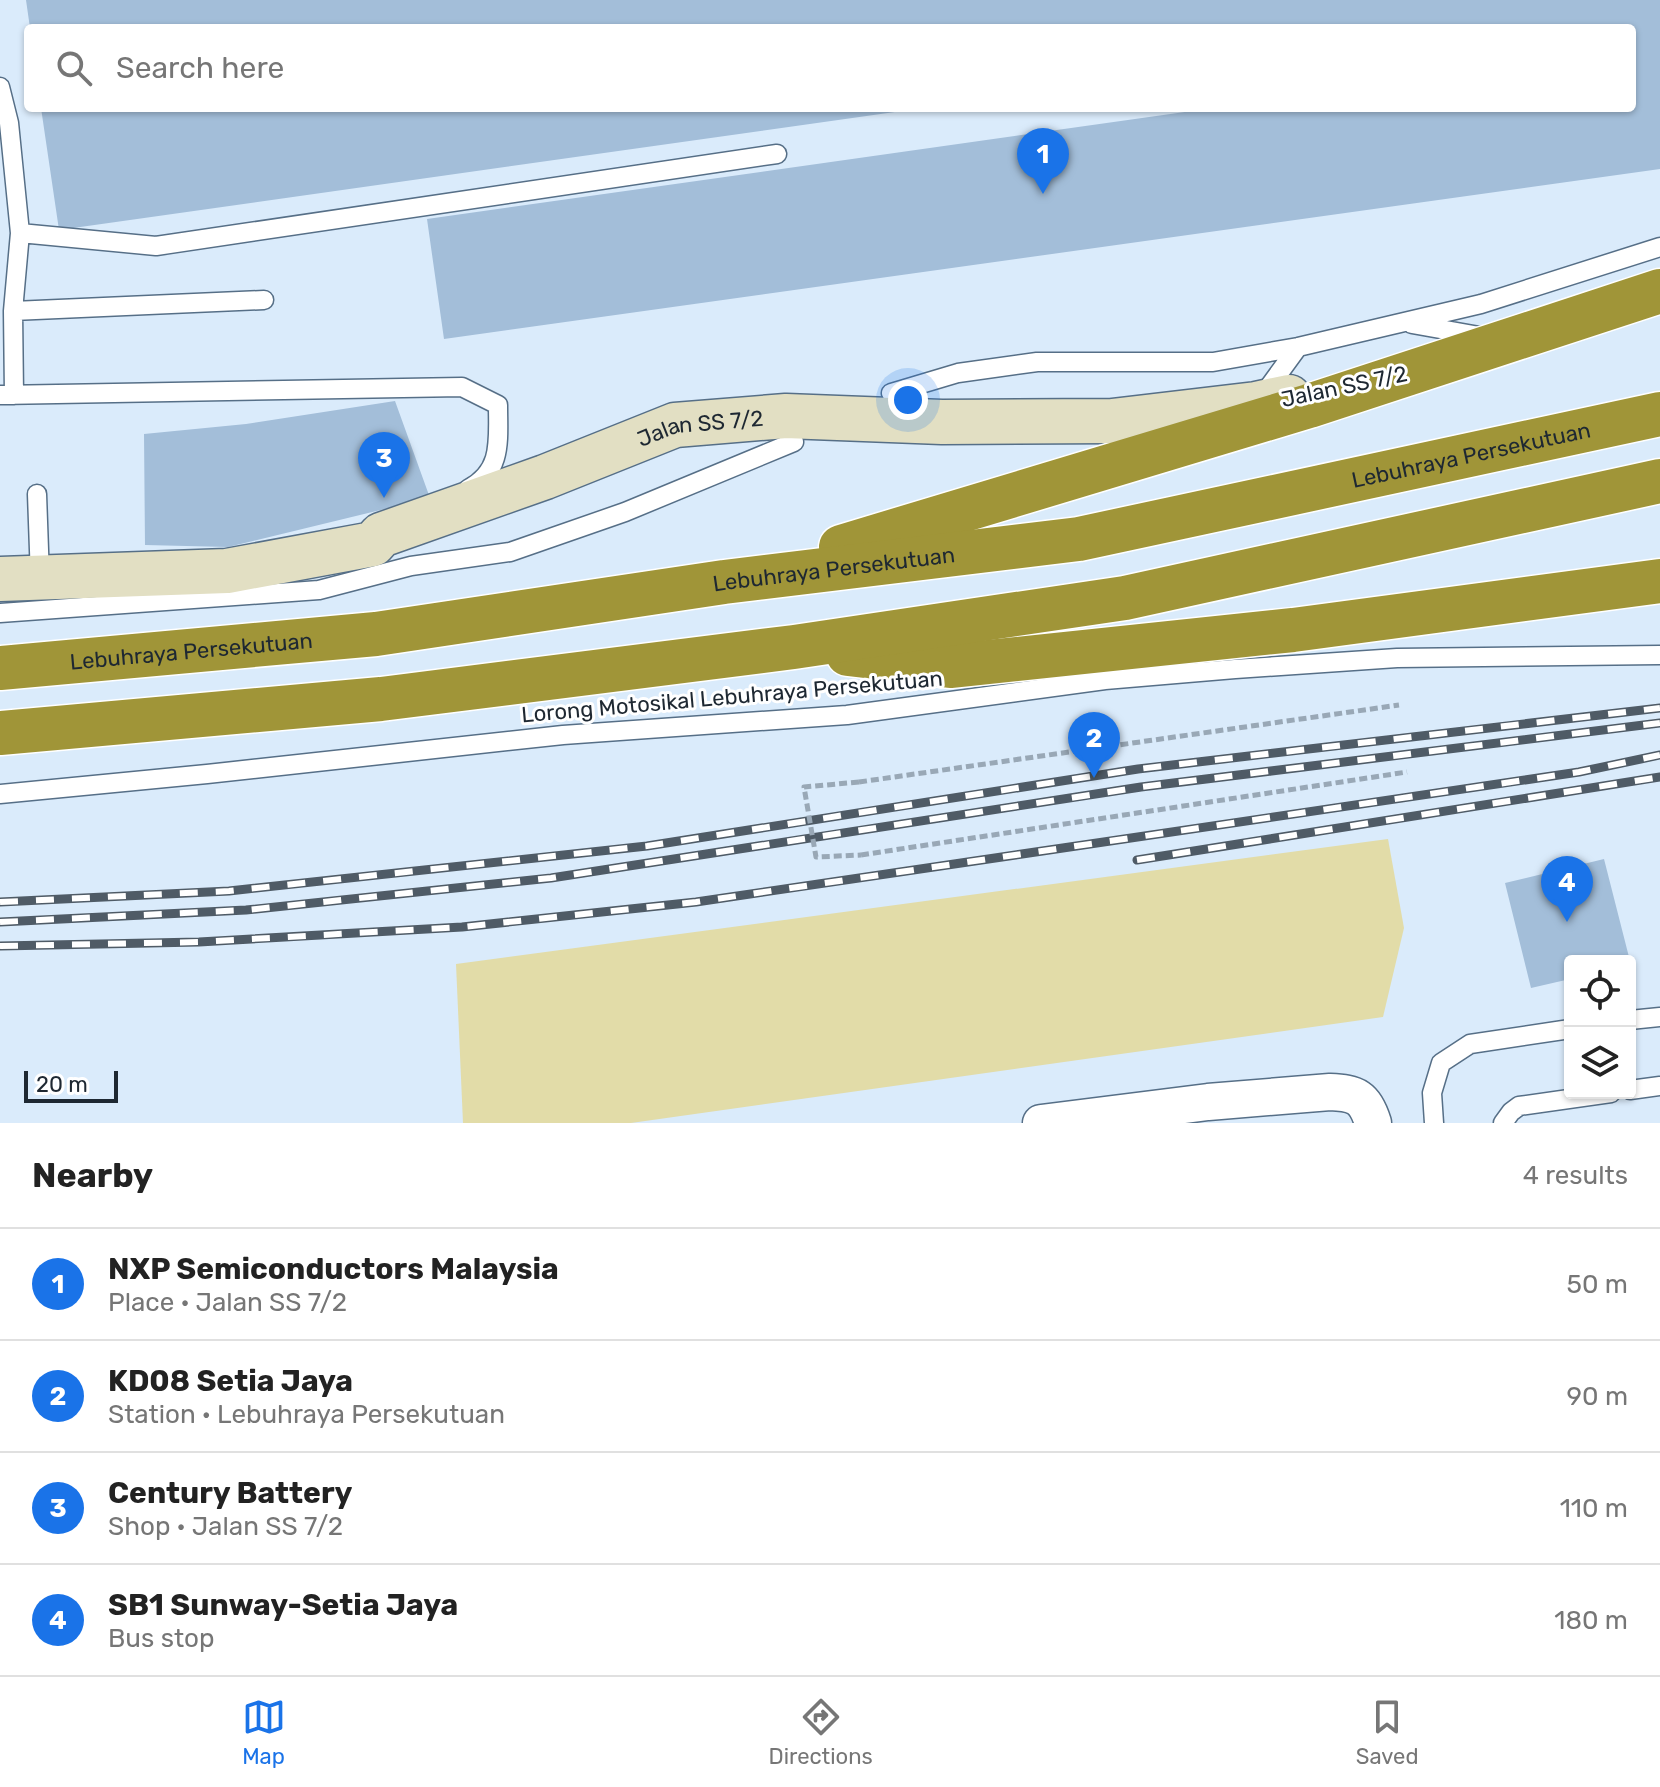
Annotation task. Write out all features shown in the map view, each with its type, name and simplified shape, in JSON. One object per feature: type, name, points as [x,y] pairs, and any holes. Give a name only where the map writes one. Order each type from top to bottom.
[{"type":"highway","points":[[724,582],[1294,411],[1660,291]]},
{"type":"highway","name":"Lebuhraya Persekutuan","points":[[0,668],[376,634],[724,582],[1079,539],[1660,414]]},
{"type":"highway","points":[[0,733],[381,699],[794,647],[1125,598],[1660,481]]},
{"type":"highway","points":[[794,647],[950,666],[1293,630],[1660,581]]},
{"type":"street","name":"Jalan SS 7/2","points":[[20,578],[227,571],[377,539],[675,425],[786,416],[942,422],[1112,421],[1256,404],[1420,370]]},
{"type":"street","points":[[1041,1123],[1208,1102],[1330,1092],[1359,1096],[1373,1123]]},
{"type":"lane","points":[[0,87],[9,123],[20,233],[7,395],[462,387],[498,405],[498,454],[483,481],[377,539],[319,590]]},
{"type":"lane","points":[[20,233],[156,246],[777,154]]},
{"type":"lane","points":[[891,393],[958,373],[1037,362],[1213,362],[1298,347],[1481,304],[1660,247]]},
{"type":"lane","points":[[13,311],[264,300]]},
{"type":"lane","points":[[1401,323],[1507,340]]},
{"type":"lane","points":[[1256,404],[1298,347]]},
{"type":"lane","points":[[0,613],[319,590],[411,566],[510,552],[625,512],[794,442]]},
{"type":"lane","points":[[20,578],[37,494]]},
{"type":"lane","points":[[1235,669],[1293,630]]},
{"type":"lane","name":"Lorong Motosikal Lebuhraya Persekutuan","points":[[0,794],[563,735],[847,715],[1105,680],[1235,669],[1397,658],[1660,655]]},
{"type":"lane","points":[[1636,1019],[1660,1017]]},
{"type":"lane","points":[[1434,1123],[1432,1093],[1441,1063],[1470,1044],[1564,1030]]},
{"type":"lane","points":[[1636,1089],[1660,1086]]},
{"type":"lane","points":[[1503,1123],[1519,1106],[1569,1099]]},
{"type":"path","points":[[1399,705],[859,782],[804,787],[816,857],[861,855],[1407,772]]},
{"type":"shaded area","points":[[1388,839],[1404,928],[1383,1017],[631,1123],[463,1123],[456,964]]},
{"type":"building","points":[[26,0],[1660,0],[1660,169],[444,339],[427,219],[1185,112],[1636,112],[1636,24],[29,24]]},
{"type":"building","points":[[42,112],[895,112],[59,230]]},
{"type":"building","points":[[395,401],[430,498],[228,547],[145,545],[144,434],[246,424]]},
{"type":"building","points":[[1604,859],[1628,955],[1564,955],[1564,980],[1531,988],[1505,883]]},
{"type":"railway","points":[[0,902],[229,891],[647,846],[1138,769],[1660,708]]},
{"type":"railway","points":[[0,922],[246,910],[551,878],[1141,787],[1660,723]]},
{"type":"railway","points":[[0,946],[199,942],[462,927],[696,902],[1579,772],[1660,755]]},
{"type":"railway","points":[[1137,860],[1660,777]]},
{"type":"place","name":"NXP Semiconductors Malaysia","points":[[1043,194]]},
{"type":"place","name":"Century Battery","points":[[384,498]]},
{"type":"place","name":"KD08 Setia Jaya","points":[[1094,778]]},
{"type":"place","name":"SB1 Sunway-Setia Jaya","points":[[1567,922]]}]
